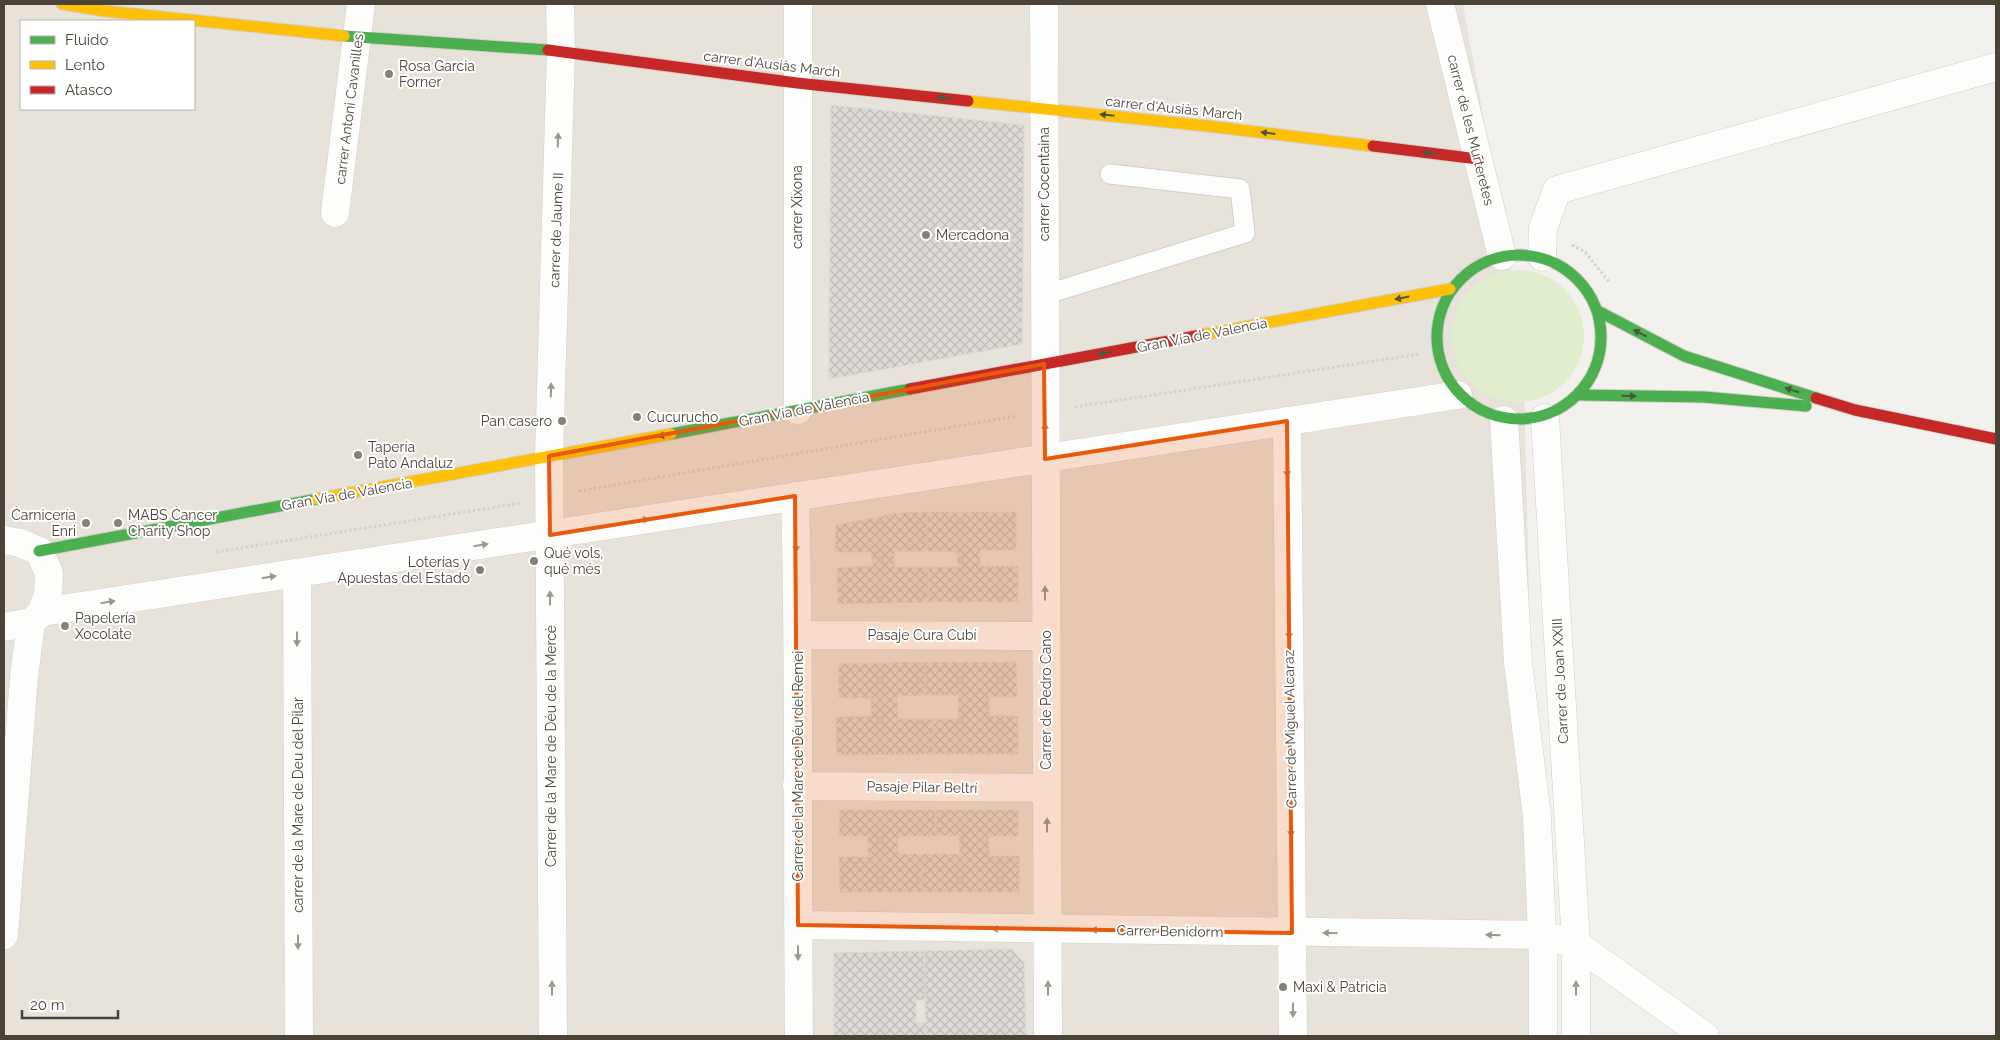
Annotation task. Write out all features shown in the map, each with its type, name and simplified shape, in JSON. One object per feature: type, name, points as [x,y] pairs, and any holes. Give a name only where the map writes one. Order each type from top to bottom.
[{"type":"street","name":"carrer d'Ausiàs March","points":[[62,4],[105,7],[358,37],[561,51],[797,83],[1216,127],[1478,159]]},
{"type":"street","name":"carrer Antoni Cavanilles","points":[[335,213],[361,4]]},
{"type":"street","name":"carrer de Jaume II","points":[[550,456],[561,51],[560,4]]},
{"type":"street","name":"carrer Xixona","points":[[798,4],[798,410]]},
{"type":"street","name":"carrer Cocentaina","points":[[1044,4],[1044,364]]},
{"type":"street","name":"carrer de les Murteretes","points":[[1440,4],[1502,256]]},
{"type":"street","points":[[1542,257],[1543,228],[1557,190],[1996,67]]},
{"type":"street","points":[[1502,256],[1542,257],[1577,277],[1598,311],[1603,340],[1596,370],[1580,395],[1545,418],[1504,420],[1458,395],[1438,362],[1436,324],[1450,289],[1473,268],[1502,256]]},
{"type":"street","name":"Gran Vía de Valencia","points":[[39,551],[1450,289]]},
{"type":"street","points":[[1598,311],[1684,356],[1855,410],[1996,439]]},
{"type":"street","name":"Carrer de Pedro Cano","points":[[1044,364],[1048,1036]]},
{"type":"street","points":[[4,627],[12,627],[37,617],[297,573],[1458,395]]},
{"type":"street","points":[[1580,395],[1704,397],[1855,410]]},
{"type":"street","name":"Carrer de Joan XXIII","points":[[1545,418],[1576,944],[1576,1036]]},
{"type":"street","points":[[1504,420],[1518,662],[1536,817],[1542,946],[1543,1036]]},
{"type":"street","name":"Carrer de Miguel Alcaraz","points":[[1287,421],[1293,1036]]},
{"type":"street","name":"Carrer de la Mare de Déu de la Mercè","points":[[550,456],[553,1036]]},
{"type":"street","name":"Carrer de la Mare de Déu del Remei","points":[[795,496],[799,635],[797,786],[798,1036]]},
{"type":"street","points":[[4,540],[20,543],[39,551],[49,574],[48,594],[37,617],[24,676],[4,935]]},
{"type":"street","name":"carrer de la Mare de Deu del Pilar","points":[[297,573],[299,1036]]},
{"type":"street","name":"Pasaje Cura Cubí","points":[[799,635],[1046,636]]},
{"type":"street","name":"Pasaje Pilar Beltrí","points":[[797,786],[1046,788]]},
{"type":"street","name":"Carrer Benidorm","points":[[798,925],[1292,933],[1542,946]]},
{"type":"street","points":[[1542,946],[1576,944],[1705,1036]]},
{"type":"lane","points":[[1044,295],[1244,233],[1240,188],[1110,174]]},
{"type":"path","points":[[1543,228],[1585,252],[1614,286]]},
{"type":"path","points":[[1071,407],[1420,354]]},
{"type":"path","points":[[576,492],[1017,416]]},
{"type":"path","points":[[206,553],[521,503]]},
{"type":"highlighted area","points":[[1044,364],[1045,459],[1287,421],[1292,933],[798,925],[795,496],[550,535],[549,456]]},
{"type":"shaded area","points":[[4,4],[1463,4],[1523,337],[1539,1036],[4,1036]]},
{"type":"green space","points":[[1518,270],[1543,275],[1554,281],[1564,290],[1573,300],[1579,311],[1584,336],[1579,361],[1573,372],[1564,382],[1554,391],[1543,397],[1518,402],[1493,397],[1482,391],[1472,382],[1463,372],[1457,361],[1452,336],[1457,311],[1463,300],[1472,290],[1482,281],[1493,275]]},
{"type":"building","name":"Mercadona","points":[[831,105],[1024,125],[1022,344],[829,379]]},
{"type":"building","points":[[927,512],[1016,512],[1016,550],[980,550],[980,566],[1018,566],[1018,602],[928,602],[928,567],[958,567],[957,552],[927,551]]},
{"type":"building","points":[[927,512],[927,551],[894,551],[895,567],[928,567],[928,602],[838,604],[837,568],[873,566],[871,552],[835,552],[836,525],[899,513]]},
{"type":"building","points":[[925,662],[924,695],[897,696],[898,719],[933,719],[934,754],[837,755],[836,717],[871,716],[871,698],[839,698],[838,664]]},
{"type":"building","points":[[925,662],[1016,662],[1017,697],[989,697],[989,716],[1018,716],[1018,754],[934,754],[933,719],[958,719],[958,695],[924,695]]},
{"type":"building","points":[[840,810],[936,810],[936,836],[898,836],[898,854],[922,854],[922,892],[840,892],[839,857],[868,857],[868,836],[839,836]]},
{"type":"building","points":[[936,810],[1018,810],[1018,836],[989,836],[989,856],[1019,856],[1019,892],[922,892],[922,854],[960,854],[959,835],[936,836]]},
{"type":"building","points":[[1012,949],[1024,963],[1026,1036],[926,1036],[924,951]]},
{"type":"building","points":[[924,951],[925,1000],[916,1000],[916,1023],[926,1023],[926,1036],[834,1036],[834,953]]},
{"type":"traffic: fast","points":[[344,36],[548,50]]},
{"type":"traffic: fast","points":[[1527,255],[1543,258],[1558,264],[1583,285],[1592,298],[1598,313],[1601,337],[1600,353],[1592,376],[1571,401],[1558,410],[1543,416],[1511,419],[1495,416],[1480,410],[1455,389],[1446,376],[1440,361],[1437,329],[1440,313],[1446,298],[1467,273],[1480,264],[1495,258],[1527,255]]},
{"type":"traffic: fast","points":[[1598,311],[1684,356],[1816,398]]},
{"type":"traffic: fast","points":[[671,434],[910,389]]},
{"type":"traffic: fast","points":[[1581,395],[1704,397],[1806,406]]},
{"type":"traffic: fast","points":[[39,551],[317,499]]},
{"type":"traffic: slow","points":[[62,4],[105,11],[191,20]]},
{"type":"traffic: slow","points":[[195,20],[344,36]]},
{"type":"traffic: slow","points":[[968,101],[1216,127],[1373,146]]},
{"type":"traffic: slow","points":[[1201,335],[1450,289]]},
{"type":"traffic: slow","points":[[317,499],[671,434]]},
{"type":"traffic: jam","points":[[548,50],[797,83],[968,101]]},
{"type":"traffic: jam","points":[[1373,146],[1478,159]]},
{"type":"traffic: jam","points":[[910,389],[1201,335]]},
{"type":"traffic: jam","points":[[1816,398],[1855,410],[1996,439]]},
{"type":"place","name":"Rosa Garcia Forner","points":[[389,74]]},
{"type":"place","name":"Mercadona","points":[[926,235]]},
{"type":"place","name":"Cucurucho","points":[[637,417]]},
{"type":"place","name":"Pan casero","points":[[562,421]]},
{"type":"place","name":"Tapería Pato Andaluz","points":[[358,455]]},
{"type":"place","name":"Carnicería Enri","points":[[86,523]]},
{"type":"place","name":"MABS Cancer Charity Shop","points":[[118,523]]},
{"type":"place","name":"Qué vols, qué més","points":[[534,561]]},
{"type":"place","name":"Loterías y Apuestas del Estado","points":[[480,570]]},
{"type":"place","name":"Papelería Xocolate","points":[[65,626]]},
{"type":"place","name":"Maxi & Patricia","points":[[1283,987]]}]
